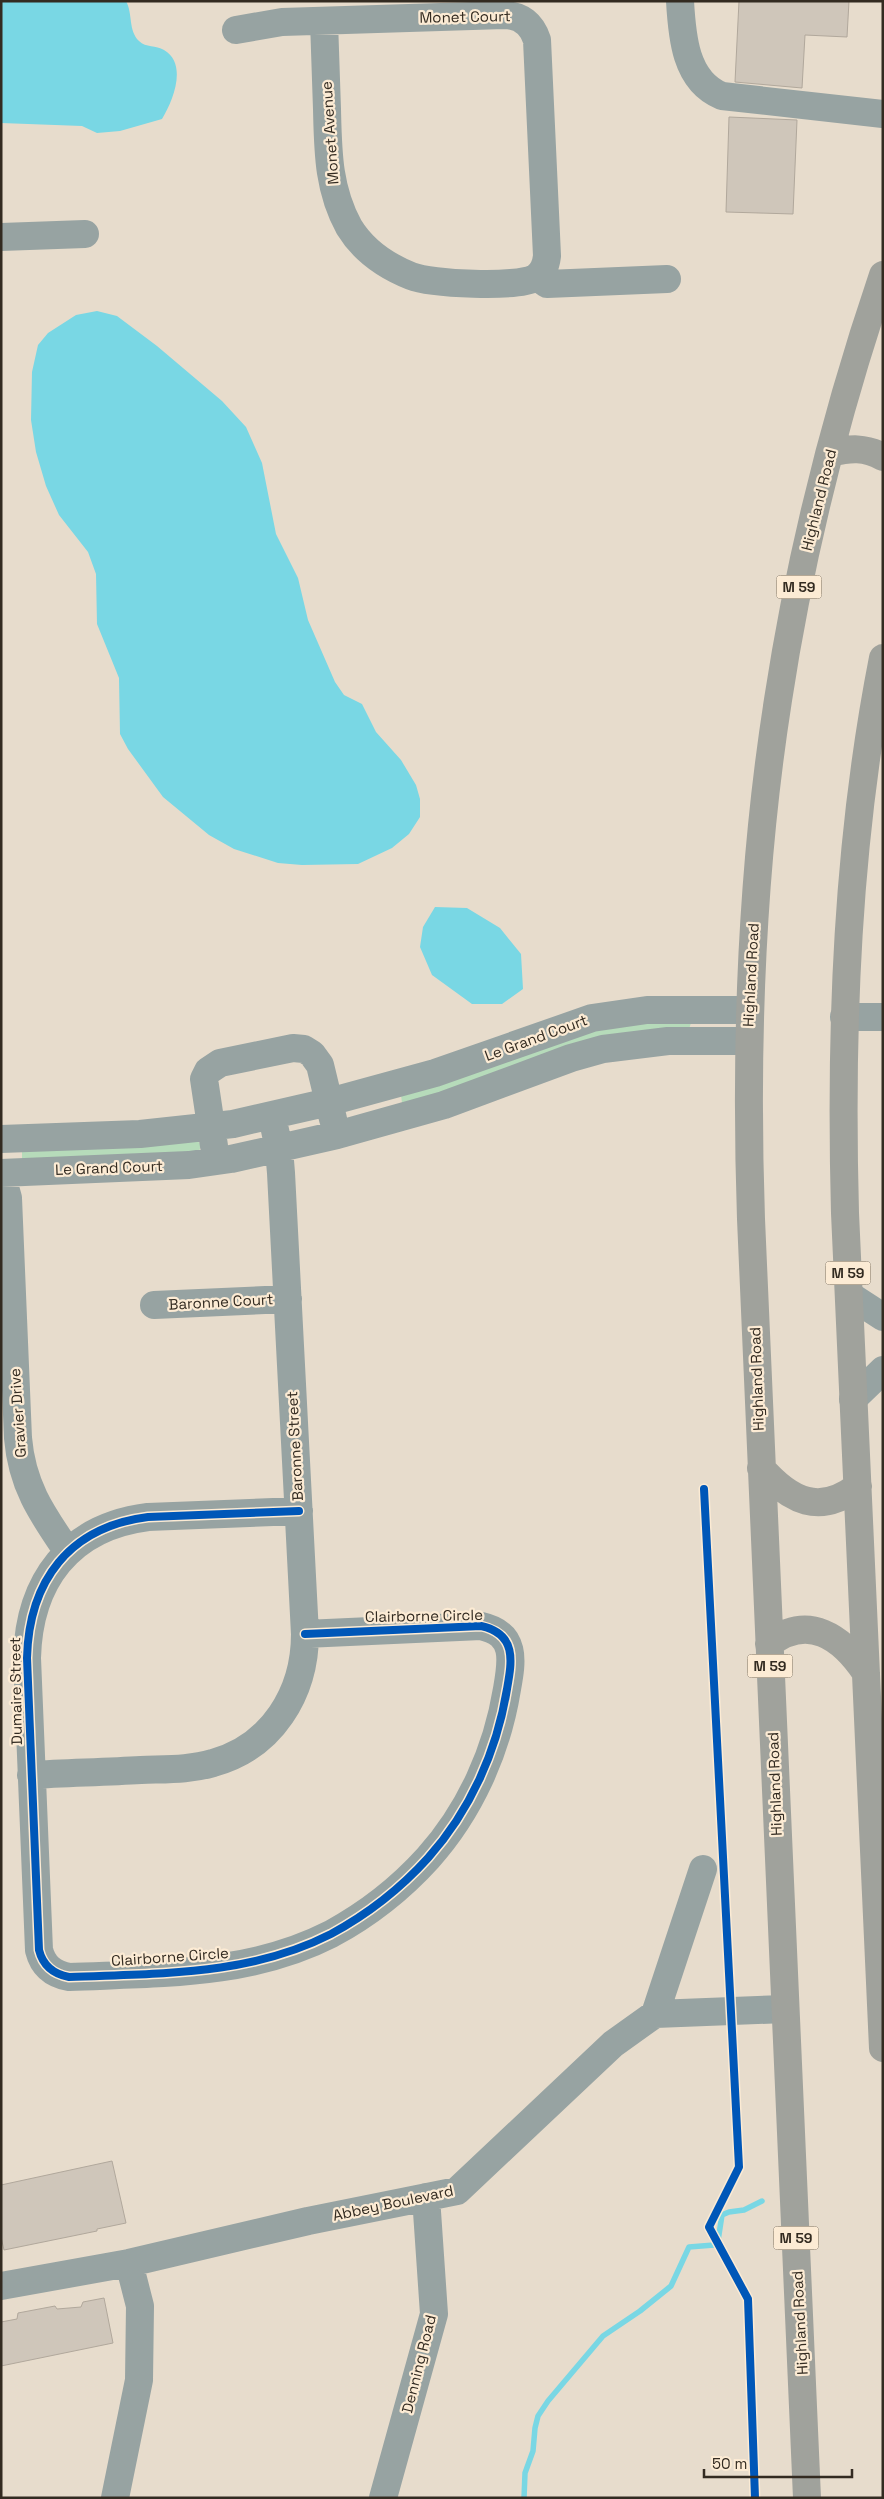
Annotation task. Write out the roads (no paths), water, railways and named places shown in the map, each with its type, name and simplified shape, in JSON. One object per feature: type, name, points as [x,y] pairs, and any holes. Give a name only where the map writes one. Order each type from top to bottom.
[{"type":"highway","name":"Highland Road","points":[[808,2498],[761,1468],[749,1159],[749,1010],[755,907],[766,788],[778,700],[795,603],[831,453],[866,324],[883,275]]},
{"type":"highway","points":[[831,453],[858,448],[883,457]]},
{"type":"highway","name":"M 59","points":[[883,658],[858,823],[850,903],[844,1017],[844,1145],[849,1295],[883,2048]]},
{"type":"highway","points":[[761,1468],[784,1491],[797,1498],[811,1502],[824,1503],[836,1499],[858,1486]]},
{"type":"highway","points":[[769,1644],[791,1631],[816,1630],[842,1644],[854,1654],[866,1673]]},
{"type":"street","points":[[680,1],[686,49],[692,71],[710,92],[722,96],[883,114]]},
{"type":"street","name":"Monet Court","points":[[402,10],[430,9],[510,14],[526,21],[537,40],[547,256],[544,269],[537,277]]},
{"type":"street","points":[[236,30],[282,22],[324,21],[402,10]]},
{"type":"street","name":"Monet Avenue","points":[[324,21],[330,176],[340,208],[362,243],[378,258],[395,269],[430,282],[464,284],[523,281],[537,277]]},
{"type":"street","points":[[1,237],[85,234]]},
{"type":"street","points":[[537,277],[547,284],[667,279]]},
{"type":"street","name":"Le Grand Court","points":[[1,1139],[140,1134],[211,1128],[272,1116],[388,1086],[464,1064],[592,1018],[647,1010],[749,1010]]},
{"type":"street","points":[[844,1017],[883,1017]]},
{"type":"street","name":"Le Grand Court","points":[[1,1173],[169,1166],[217,1161],[279,1149],[396,1119],[474,1095],[571,1058],[603,1049],[668,1041],[748,1041]]},
{"type":"street","points":[[217,1161],[204,1080],[212,1068],[225,1062],[293,1048],[312,1054],[320,1065],[337,1135]]},
{"type":"street","points":[[388,1086],[396,1119]]},
{"type":"street","name":"Baronne Street","points":[[31,1775],[191,1768],[214,1763],[238,1753],[268,1731],[285,1710],[300,1678],[304,1658],[305,1634],[299,1511],[279,1149],[272,1116]]},
{"type":"street","name":"Gravier Drive","points":[[1,1173],[8,1198],[18,1438],[21,1466],[33,1498],[68,1552]]},
{"type":"street","points":[[849,1295],[883,1317]]},
{"type":"street","name":"Baronne Court","points":[[154,1305],[288,1299]]},
{"type":"street","points":[[853,1399],[883,1370]]},
{"type":"street","name":"Dumaire Street","points":[[42,1960],[39,1950],[27,1639],[30,1621],[39,1594],[56,1564],[68,1552],[100,1530],[136,1518],[299,1511]]},
{"type":"street","name":"Clairborne Circle","points":[[42,1960],[55,1973],[69,1977],[206,1971],[263,1961],[303,1947],[356,1920],[395,1891],[429,1857],[463,1810],[491,1751],[504,1707],[511,1663],[510,1651],[506,1642],[498,1633],[481,1626],[305,1634]]},
{"type":"street","points":[[703,1870],[656,2014],[785,2009]]},
{"type":"street","name":"Abbey Boulevard","points":[[1,2286],[129,2263],[308,2221],[457,2191],[613,2044],[656,2014]]},
{"type":"street","name":"Denning Road","points":[[383,2498],[434,2314],[426,2197]]},
{"type":"street","points":[[114,2498],[139,2380],[140,2306],[129,2263]]},
{"type":"water","points":[[1,1],[126,1],[133,32],[139,41],[145,45],[164,50],[171,56],[175,64],[177,73],[174,93],[162,119],[120,131],[97,133],[82,126],[1,123]]},
{"type":"water","points":[[97,311],[117,316],[157,346],[222,401],[246,427],[262,463],[276,534],[298,578],[308,620],[335,682],[344,695],[362,704],[376,732],[401,760],[416,785],[420,799],[420,817],[409,834],[392,848],[358,864],[302,865],[278,863],[234,849],[209,835],[163,797],[128,749],[120,734],[119,678],[97,624],[96,574],[88,552],[59,515],[46,486],[36,452],[31,420],[32,372],[38,345],[48,333],[76,315]]},
{"type":"water","points":[[435,907],[467,908],[500,928],[521,954],[523,989],[502,1004],[472,1004],[432,975],[420,947],[423,927]]},
{"type":"waterway","points":[[524,2498],[525,2473],[533,2451],[535,2428],[538,2416],[548,2401],[603,2336],[640,2311],[671,2286],[689,2247],[714,2245],[718,2241],[722,2215],[744,2210],[762,2201]]}]
